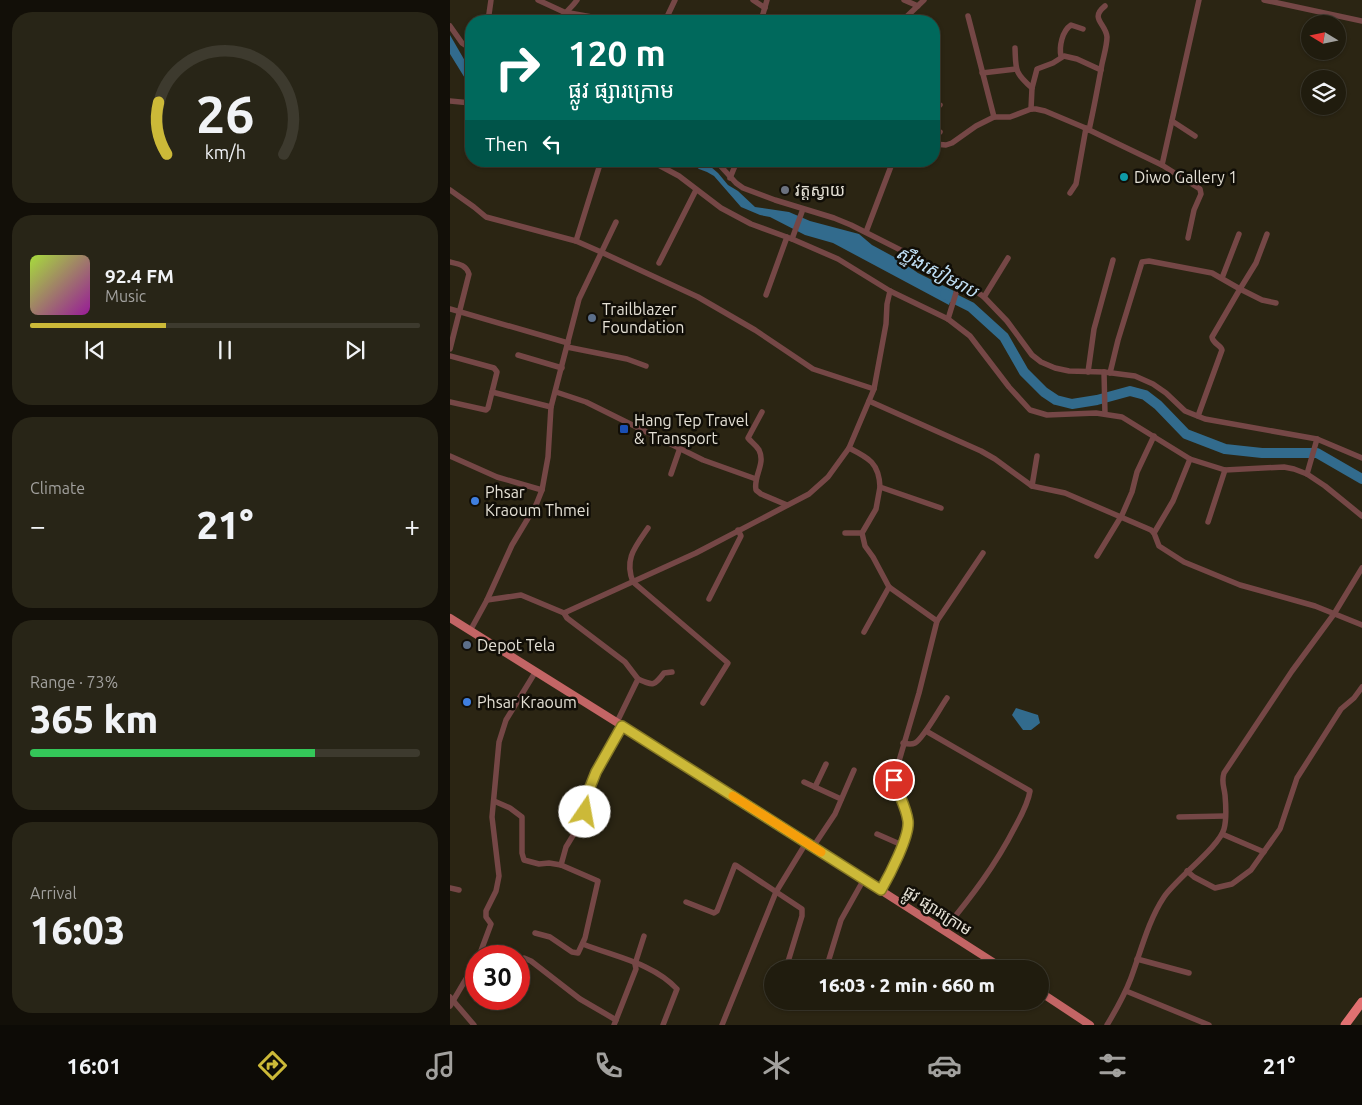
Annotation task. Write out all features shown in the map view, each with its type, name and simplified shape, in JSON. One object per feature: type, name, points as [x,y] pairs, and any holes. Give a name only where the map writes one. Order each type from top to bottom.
[{"type":"highway","points":[[1345,1025],[1362,1004]]},
{"type":"main road","name":"ផ្លូវ ផ្សារក្រោម","points":[[450,618],[990,960]]},
{"type":"main road","points":[[1049,999],[1080,1022],[1090,1025]]},
{"type":"street","points":[[489,15],[491,0]]},
{"type":"street","points":[[538,0],[564,12],[581,15]]},
{"type":"street","points":[[563,15],[564,12],[571,9],[577,0]]},
{"type":"street","points":[[667,15],[675,0]]},
{"type":"street","points":[[753,0],[764,8]]},
{"type":"street","points":[[763,15],[767,0]]},
{"type":"street","points":[[904,0],[918,6]]},
{"type":"street","points":[[908,15],[924,0]]},
{"type":"street","points":[[1162,165],[1199,0]]},
{"type":"street","points":[[1264,0],[1284,2],[1362,22]]},
{"type":"street","points":[[1070,193],[1077,179],[1101,70],[1107,37],[1099,22],[1098,15],[1105,6]]},
{"type":"street","points":[[968,16],[994,117]]},
{"type":"street","points":[[1061,56],[1060,47],[1067,28],[1071,25],[1083,29]]},
{"type":"street","points":[[450,26],[465,45]]},
{"type":"street","points":[[1015,48],[1016,69],[1019,76],[1032,88]]},
{"type":"street","points":[[1061,56],[1077,59],[1101,70]]},
{"type":"street","points":[[1031,109],[1032,88],[1037,69],[1053,63],[1061,56]]},
{"type":"street","points":[[982,73],[1016,69]]},
{"type":"street","points":[[450,101],[465,102]]},
{"type":"street","points":[[940,144],[952,143],[976,126],[994,117],[1010,117],[1031,109],[1045,111],[1088,129],[1162,165],[1200,189],[1201,194],[1193,213],[1188,238]]},
{"type":"street","points":[[1172,121],[1195,136]]},
{"type":"street","points":[[576,241],[599,167]]},
{"type":"street","points":[[662,167],[679,176],[722,208],[751,224],[790,238],[838,259],[890,291],[948,316],[970,336],[1009,387],[1030,410],[1047,414],[1105,414],[1126,419],[1190,459],[1224,470],[1284,467],[1307,474],[1362,516]]},
{"type":"street","points":[[721,167],[730,178],[744,188],[802,211],[834,218],[866,232],[960,282],[984,297],[1007,321],[1032,355],[1041,362],[1069,371],[1107,372],[1135,376],[1153,384],[1186,411],[1198,416],[1219,422],[1288,433],[1317,441],[1362,458]]},
{"type":"street","points":[[730,178],[734,167]]},
{"type":"street","points":[[866,232],[891,167]]},
{"type":"street","points":[[450,190],[486,217],[576,241],[601,252],[698,297],[756,330],[813,369],[874,389]]},
{"type":"street","points":[[659,263],[696,190]]},
{"type":"street","points":[[766,296],[802,211]]},
{"type":"street","points":[[470,631],[487,600],[512,545],[536,505],[542,490],[548,456],[552,407],[579,299],[616,222]]},
{"type":"street","points":[[1222,278],[1239,234]]},
{"type":"street","points":[[1198,416],[1222,350],[1212,338],[1256,263],[1267,234]]},
{"type":"street","points":[[984,297],[1008,258]]},
{"type":"street","points":[[1088,372],[1094,329],[1114,260]]},
{"type":"street","points":[[1105,414],[1107,372],[1142,262],[1149,261],[1206,271],[1262,300],[1276,303]]},
{"type":"street","points":[[450,262],[464,266],[469,274],[450,349]]},
{"type":"street","points":[[948,316],[960,282]]},
{"type":"street","points":[[564,613],[696,553],[809,494],[828,477],[849,448],[874,389],[890,291]]},
{"type":"street","points":[[450,309],[568,345],[627,359],[646,366]]},
{"type":"street","points":[[518,355],[562,368]]},
{"type":"street","points":[[450,356],[494,368],[497,372],[486,410],[450,402]]},
{"type":"street","points":[[492,392],[552,407]]},
{"type":"street","points":[[556,392],[586,402],[703,460],[756,480]]},
{"type":"street","points":[[869,401],[989,455],[1032,486],[1065,493],[1151,530],[1159,546],[1184,562],[1240,585],[1315,606],[1362,625]]},
{"type":"street","points":[[762,412],[748,438],[760,453],[760,469],[756,480],[756,490],[787,505]]},
{"type":"street","points":[[1096,556],[1121,518],[1132,492],[1137,472],[1154,436]]},
{"type":"street","points":[[1307,474],[1317,441]]},
{"type":"street","points":[[671,474],[680,448]]},
{"type":"street","points":[[849,448],[864,456],[876,466],[879,476],[880,487],[876,509],[862,533],[865,546],[873,556],[889,587],[937,621]]},
{"type":"street","points":[[450,456],[497,477],[542,490]]},
{"type":"street","points":[[1032,486],[1037,456]]},
{"type":"street","points":[[1154,533],[1174,501],[1190,459]]},
{"type":"street","points":[[1208,522],[1224,470]]},
{"type":"street","points":[[880,487],[941,508]]},
{"type":"street","points":[[648,528],[630,555],[629,573],[633,582],[728,663],[703,704]]},
{"type":"street","points":[[709,599],[741,536],[738,530]]},
{"type":"street","points":[[846,533],[862,533]]},
{"type":"street","points":[[881,890],[902,845],[908,822],[894,778],[919,693],[937,621],[983,553]]},
{"type":"street","points":[[1107,1025],[1126,991],[1137,959],[1163,898],[1222,834],[1226,816],[1225,793],[1222,784],[1224,773],[1292,671],[1334,614],[1362,568]]},
{"type":"street","points":[[864,632],[889,587]]},
{"type":"street","points":[[487,600],[521,595],[564,613],[625,662],[638,679],[655,684],[664,673],[672,672]]},
{"type":"street","points":[[483,945],[491,924],[486,916],[486,911],[496,891],[500,876],[492,820],[498,764],[497,756],[501,732],[506,720],[536,671]]},
{"type":"street","points":[[561,865],[568,844],[583,819],[585,800],[596,772],[620,724],[638,679]]},
{"type":"street","points":[[1187,871],[1211,887],[1221,888],[1232,884],[1251,870],[1282,824],[1297,778],[1341,709],[1354,698],[1362,687]]},
{"type":"street","points":[[903,743],[915,743],[926,731],[947,698]]},
{"type":"street","points":[[926,731],[1030,791],[1000,856],[982,883],[944,930]]},
{"type":"street","points":[[815,787],[826,764]]},
{"type":"street","points":[[813,847],[836,814],[854,770]]},
{"type":"street","points":[[804,782],[841,799]]},
{"type":"street","points":[[494,801],[510,808],[522,817],[522,853],[524,860],[539,864],[561,865],[598,881],[583,944],[578,953],[550,937],[535,933]]},
{"type":"street","points":[[1179,817],[1226,816]]},
{"type":"street","points":[[878,834],[902,845]]},
{"type":"street","points":[[1222,834],[1264,852]]},
{"type":"street","points":[[722,1025],[776,892],[806,842]]},
{"type":"street","points":[[686,902],[714,913],[717,911],[736,865],[802,909],[803,912],[789,960]]},
{"type":"street","points":[[829,960],[841,920],[864,879]]},
{"type":"street","points":[[450,888],[459,890]]},
{"type":"street","points":[[530,961],[615,1023],[636,969],[635,964],[644,936]]},
{"type":"street","points":[[583,944],[654,970],[676,989],[663,1025]]},
{"type":"street","points":[[1137,959],[1189,973]]},
{"type":"street","points":[[465,979],[451,1001],[474,1025]]},
{"type":"street","points":[[1126,991],[1209,1025]]},
{"type":"water","points":[[450,35],[465,61],[465,78],[450,54]]},
{"type":"water","name":"ស្ទឹងសៀមរាប","points":[[696,167],[711,167],[728,185],[738,191],[755,207],[789,212],[810,221],[859,234],[872,245],[918,273],[954,291],[949,305],[833,243],[805,235],[770,217],[741,207],[714,176]]},
{"type":"water","points":[[1016,708],[1038,715],[1040,723],[1031,730],[1023,730],[1012,715]]},
{"type":"waterway","name":"ស្ទឹងសៀមរាប","points":[[945,294],[971,307],[1004,337],[1024,372],[1044,392],[1056,400],[1072,404],[1097,400],[1130,391],[1145,395],[1158,405],[1186,434],[1225,449],[1262,453],[1317,453],[1362,479]]},
{"type":"slow traffic","points":[[733,796],[821,852]]},
{"type":"place","name":"Diwo Gallery 1","points":[[1124,177]]},
{"type":"place","name":"វត្តស្វាយ","points":[[785,190]]},
{"type":"place","name":"Trailblazer Foundation","points":[[592,318]]},
{"type":"place","name":"Hang Tep Travel & Transport","points":[[624,429]]},
{"type":"place","name":"Phsar Kraoum Thmei","points":[[475,501]]},
{"type":"place","name":"Depot Tela","points":[[467,645]]},
{"type":"place","name":"Phsar Kraoum","points":[[467,702]]},
{"type":"route","points":[[585,812],[585,800],[596,772],[622,726],[881,890],[893,866],[908,824],[904,804],[894,780]]}]
